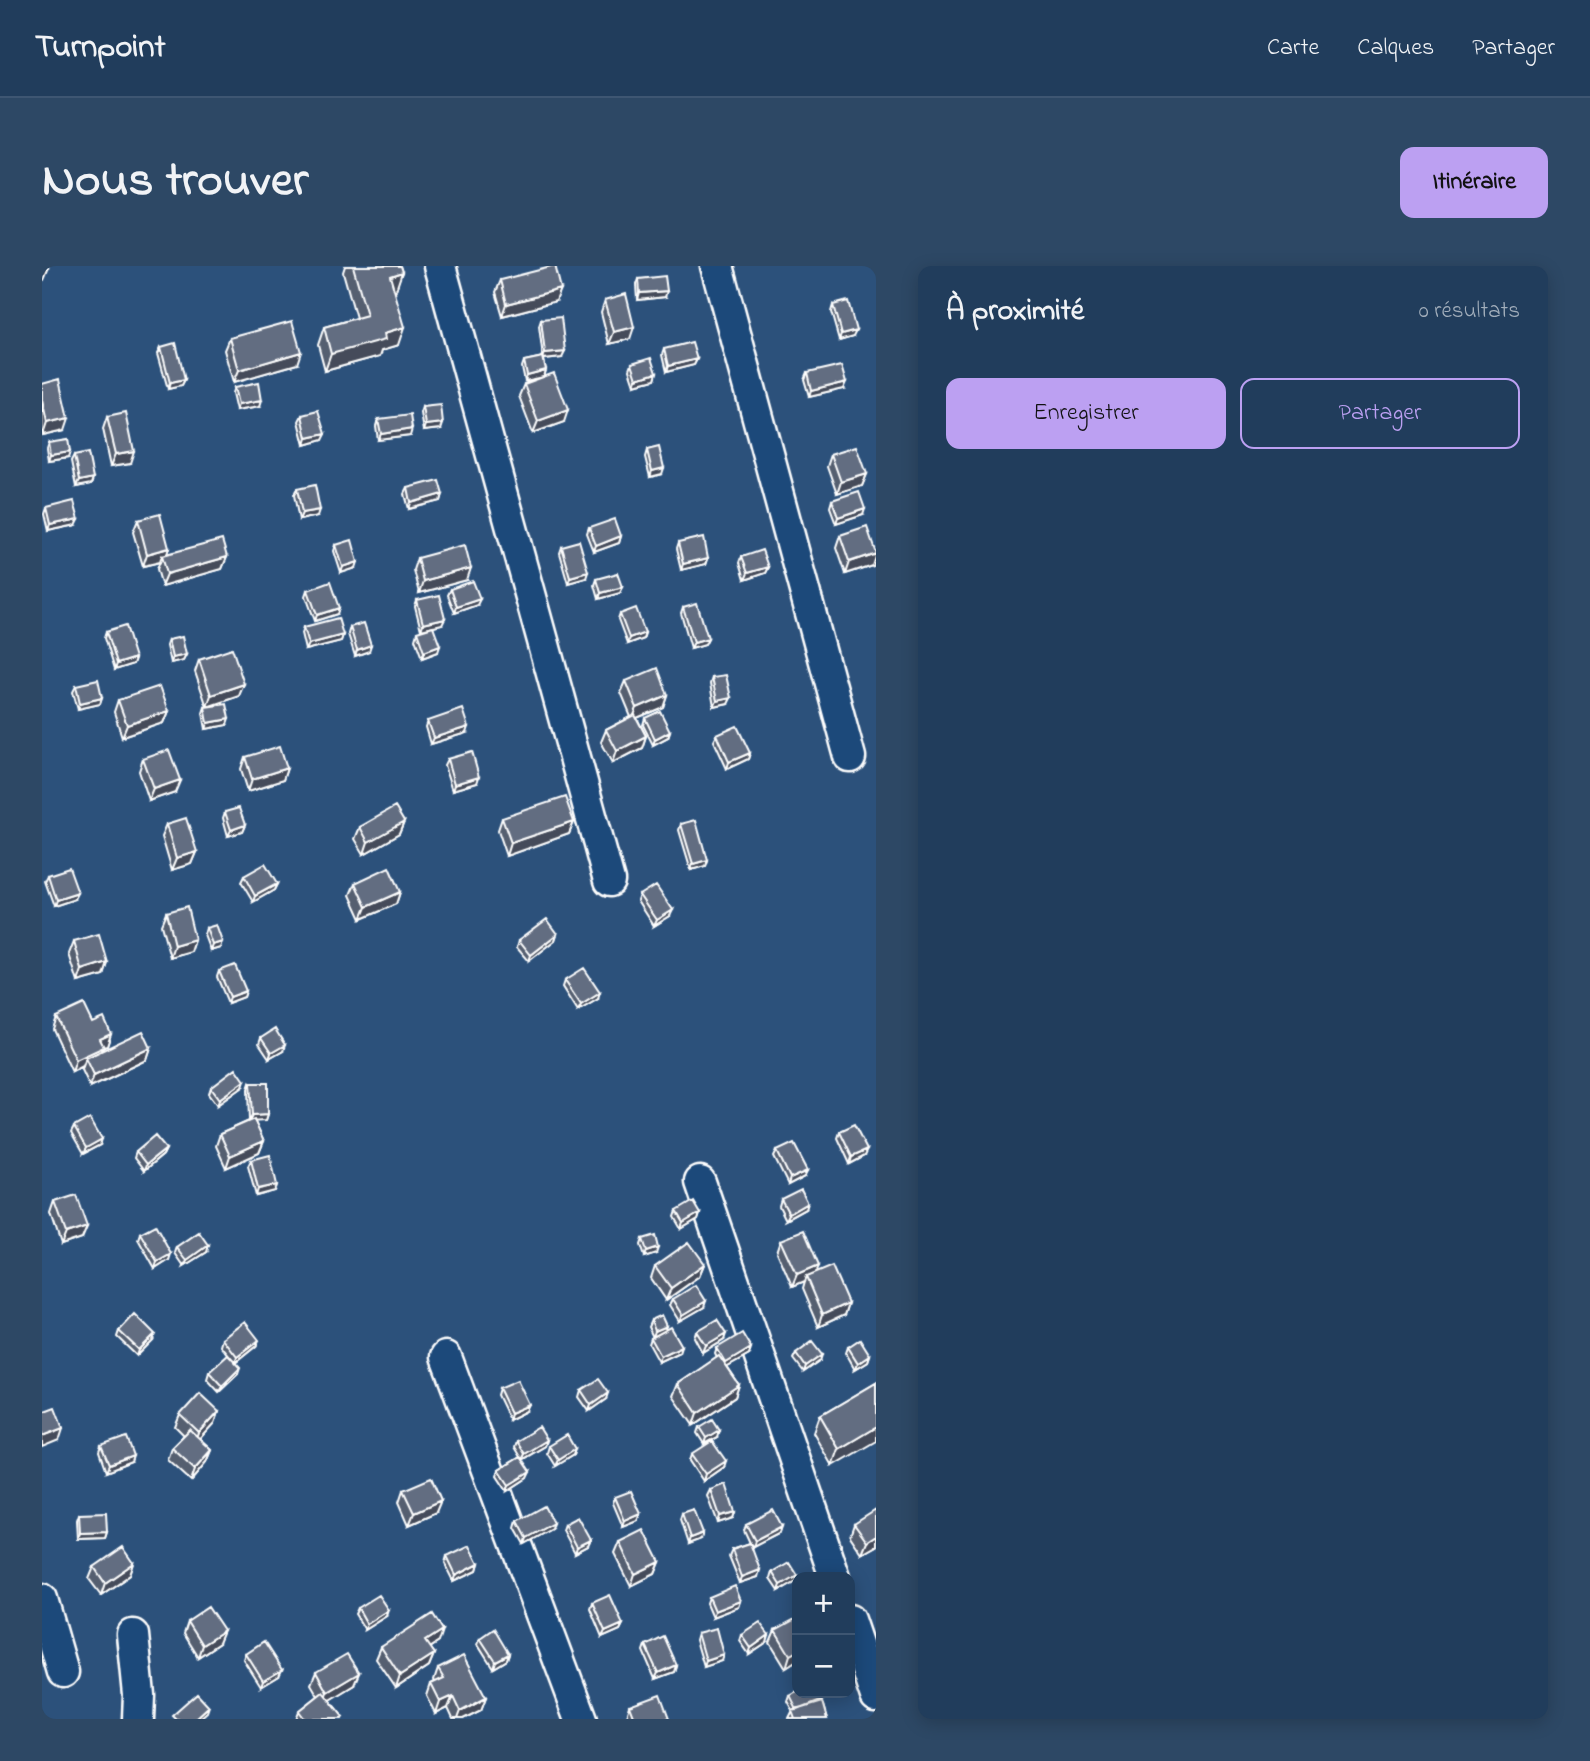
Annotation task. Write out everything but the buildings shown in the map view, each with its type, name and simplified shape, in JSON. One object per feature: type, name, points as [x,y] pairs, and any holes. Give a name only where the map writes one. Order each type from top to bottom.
[{"type":"street","points":[[440,266],[609,881]]},
{"type":"street","points":[[717,266],[850,757]]},
{"type":"street","points":[[700,1182],[833,1572]]},
{"type":"street","points":[[446,1357],[581,1719]]},
{"type":"street","points":[[42,1599],[63,1672]]},
{"type":"street","points":[[133,1635],[139,1695],[138,1719]]},
{"type":"street","points":[[855,1635],[876,1697]]}]
